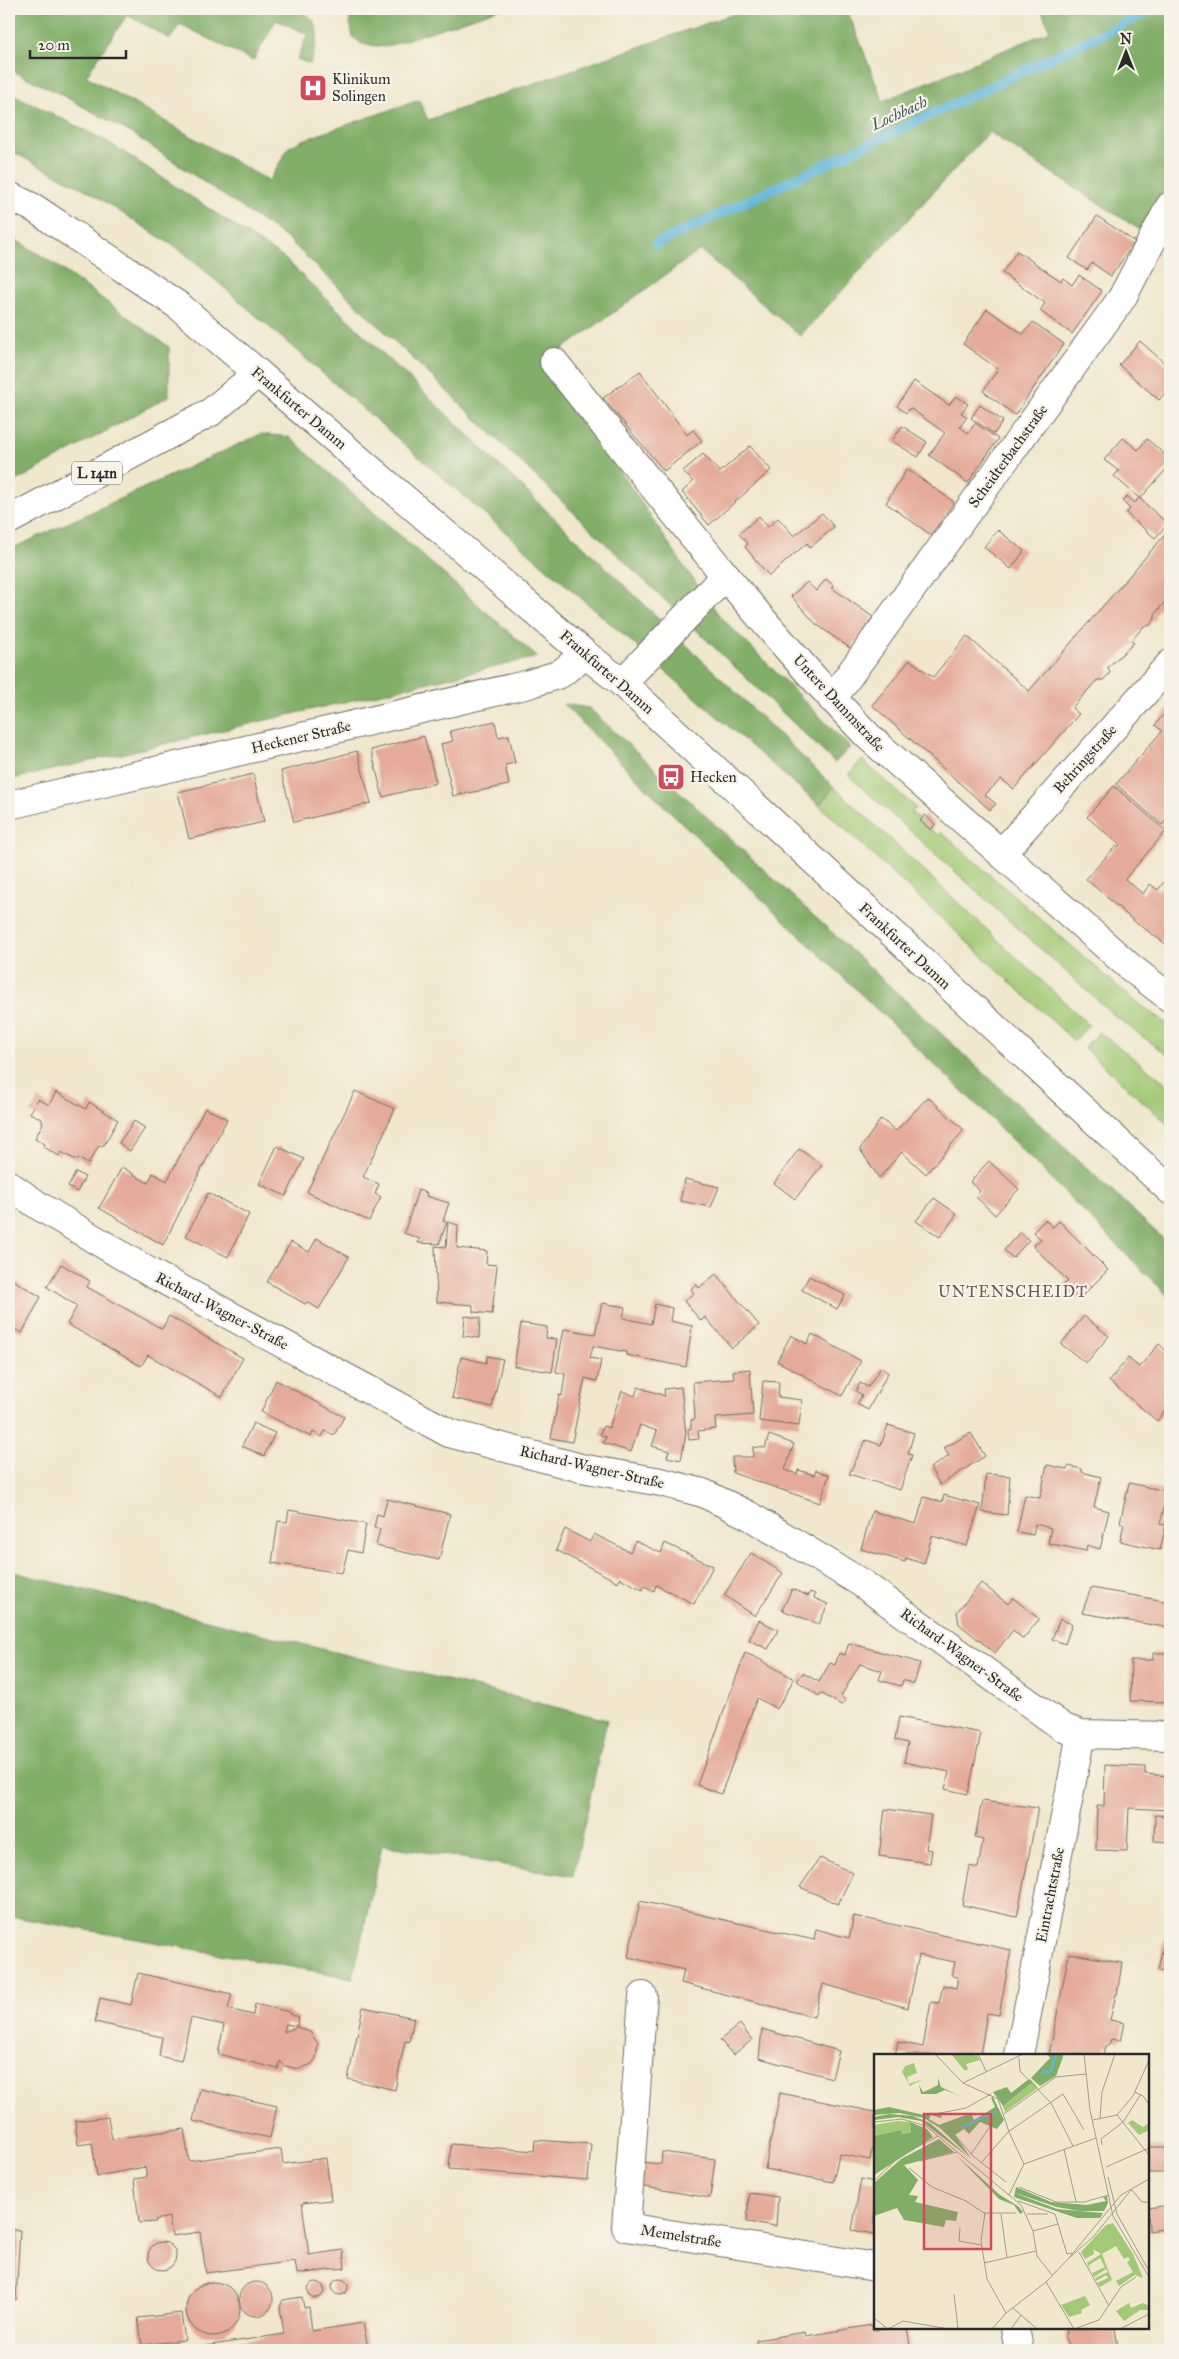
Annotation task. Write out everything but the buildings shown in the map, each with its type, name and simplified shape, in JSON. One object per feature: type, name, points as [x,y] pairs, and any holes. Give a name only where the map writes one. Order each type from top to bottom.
[{"type":"street","name":"Frankfurter Damm","points":[[9,196],[34,208],[179,306],[585,654],[622,683],[1170,1190]]},
{"type":"street","name":"Scheidterbachstraße","points":[[832,699],[1122,298],[1170,206]]},
{"type":"street","name":"Untere Dammstraße","points":[[554,362],[726,574],[832,699],[868,737],[1130,967],[1170,998]]},
{"type":"street","name":"L 141n","points":[[9,520],[211,412],[258,373]]},
{"type":"street","points":[[622,683],[726,574]]},
{"type":"street","name":"Heckener Straße","points":[[9,805],[529,684],[560,674],[585,654]]},
{"type":"street","name":"Behringstraße","points":[[1000,854],[1170,664]]},
{"type":"street","name":"Richard-Wagner-Straße","points":[[9,1185],[39,1206],[151,1273],[449,1433],[581,1468],[661,1482],[695,1491],[748,1516],[860,1582],[1054,1721],[1080,1734],[1170,1736]]},
{"type":"street","name":"Eintrachtstraße","points":[[1019,2054],[1080,1734]]},
{"type":"street","name":"Memelstraße","points":[[643,1996],[626,2227],[874,2267]]},
{"type":"street","points":[[1016,2329],[1019,2350]]},
{"type":"green space","points":[[297,9],[312,19],[316,26],[317,40],[310,64],[297,59],[308,34],[276,20],[253,61],[180,24],[170,39],[127,15],[86,76],[269,181],[289,147],[303,140],[419,100],[428,120],[748,9],[847,9],[883,101],[1050,31],[1041,9],[1170,9],[1170,180],[1140,230],[989,132],[800,336],[700,250],[542,364],[582,414],[685,568],[720,616],[850,747],[835,763],[288,239],[133,134],[60,94],[9,69],[9,10]]},
{"type":"green space","points":[[350,9],[499,9],[385,47],[362,44],[353,37]]},
{"type":"green space","points":[[9,92],[110,143],[285,259],[834,787],[819,805],[183,252],[88,191],[9,150]]},
{"type":"green space","points":[[9,236],[53,263],[169,347],[169,396],[9,485]]},
{"type":"green space","points":[[261,434],[289,437],[537,657],[9,780],[9,550]]},
{"type":"green space","points":[[563,704],[589,708],[1170,1245],[1170,1298],[979,1107],[654,796]]},
{"type":"green space","points":[[862,760],[916,808],[912,813],[937,835],[941,832],[1131,998],[1170,1026],[1170,1057],[1115,1016],[848,775]]},
{"type":"green space","points":[[834,787],[1089,1025],[1074,1041],[819,805]]},
{"type":"green space","points":[[1099,1032],[1170,1086],[1170,1126],[1084,1048]]},
{"type":"green space","points":[[9,1571],[607,1720],[573,1876],[382,1845],[353,1978],[9,1916]]},
{"type":"waterway","name":"Lochbach","points":[[656,244],[1155,9]]},
{"type":"place","name":"Klinikum Solingen","points":[[313,88]]},
{"type":"place","name":"Hecken","points":[[671,777]]},
{"type":"district","name":"UNTENSCHEIDT","points":[[1013,1291]]}]
